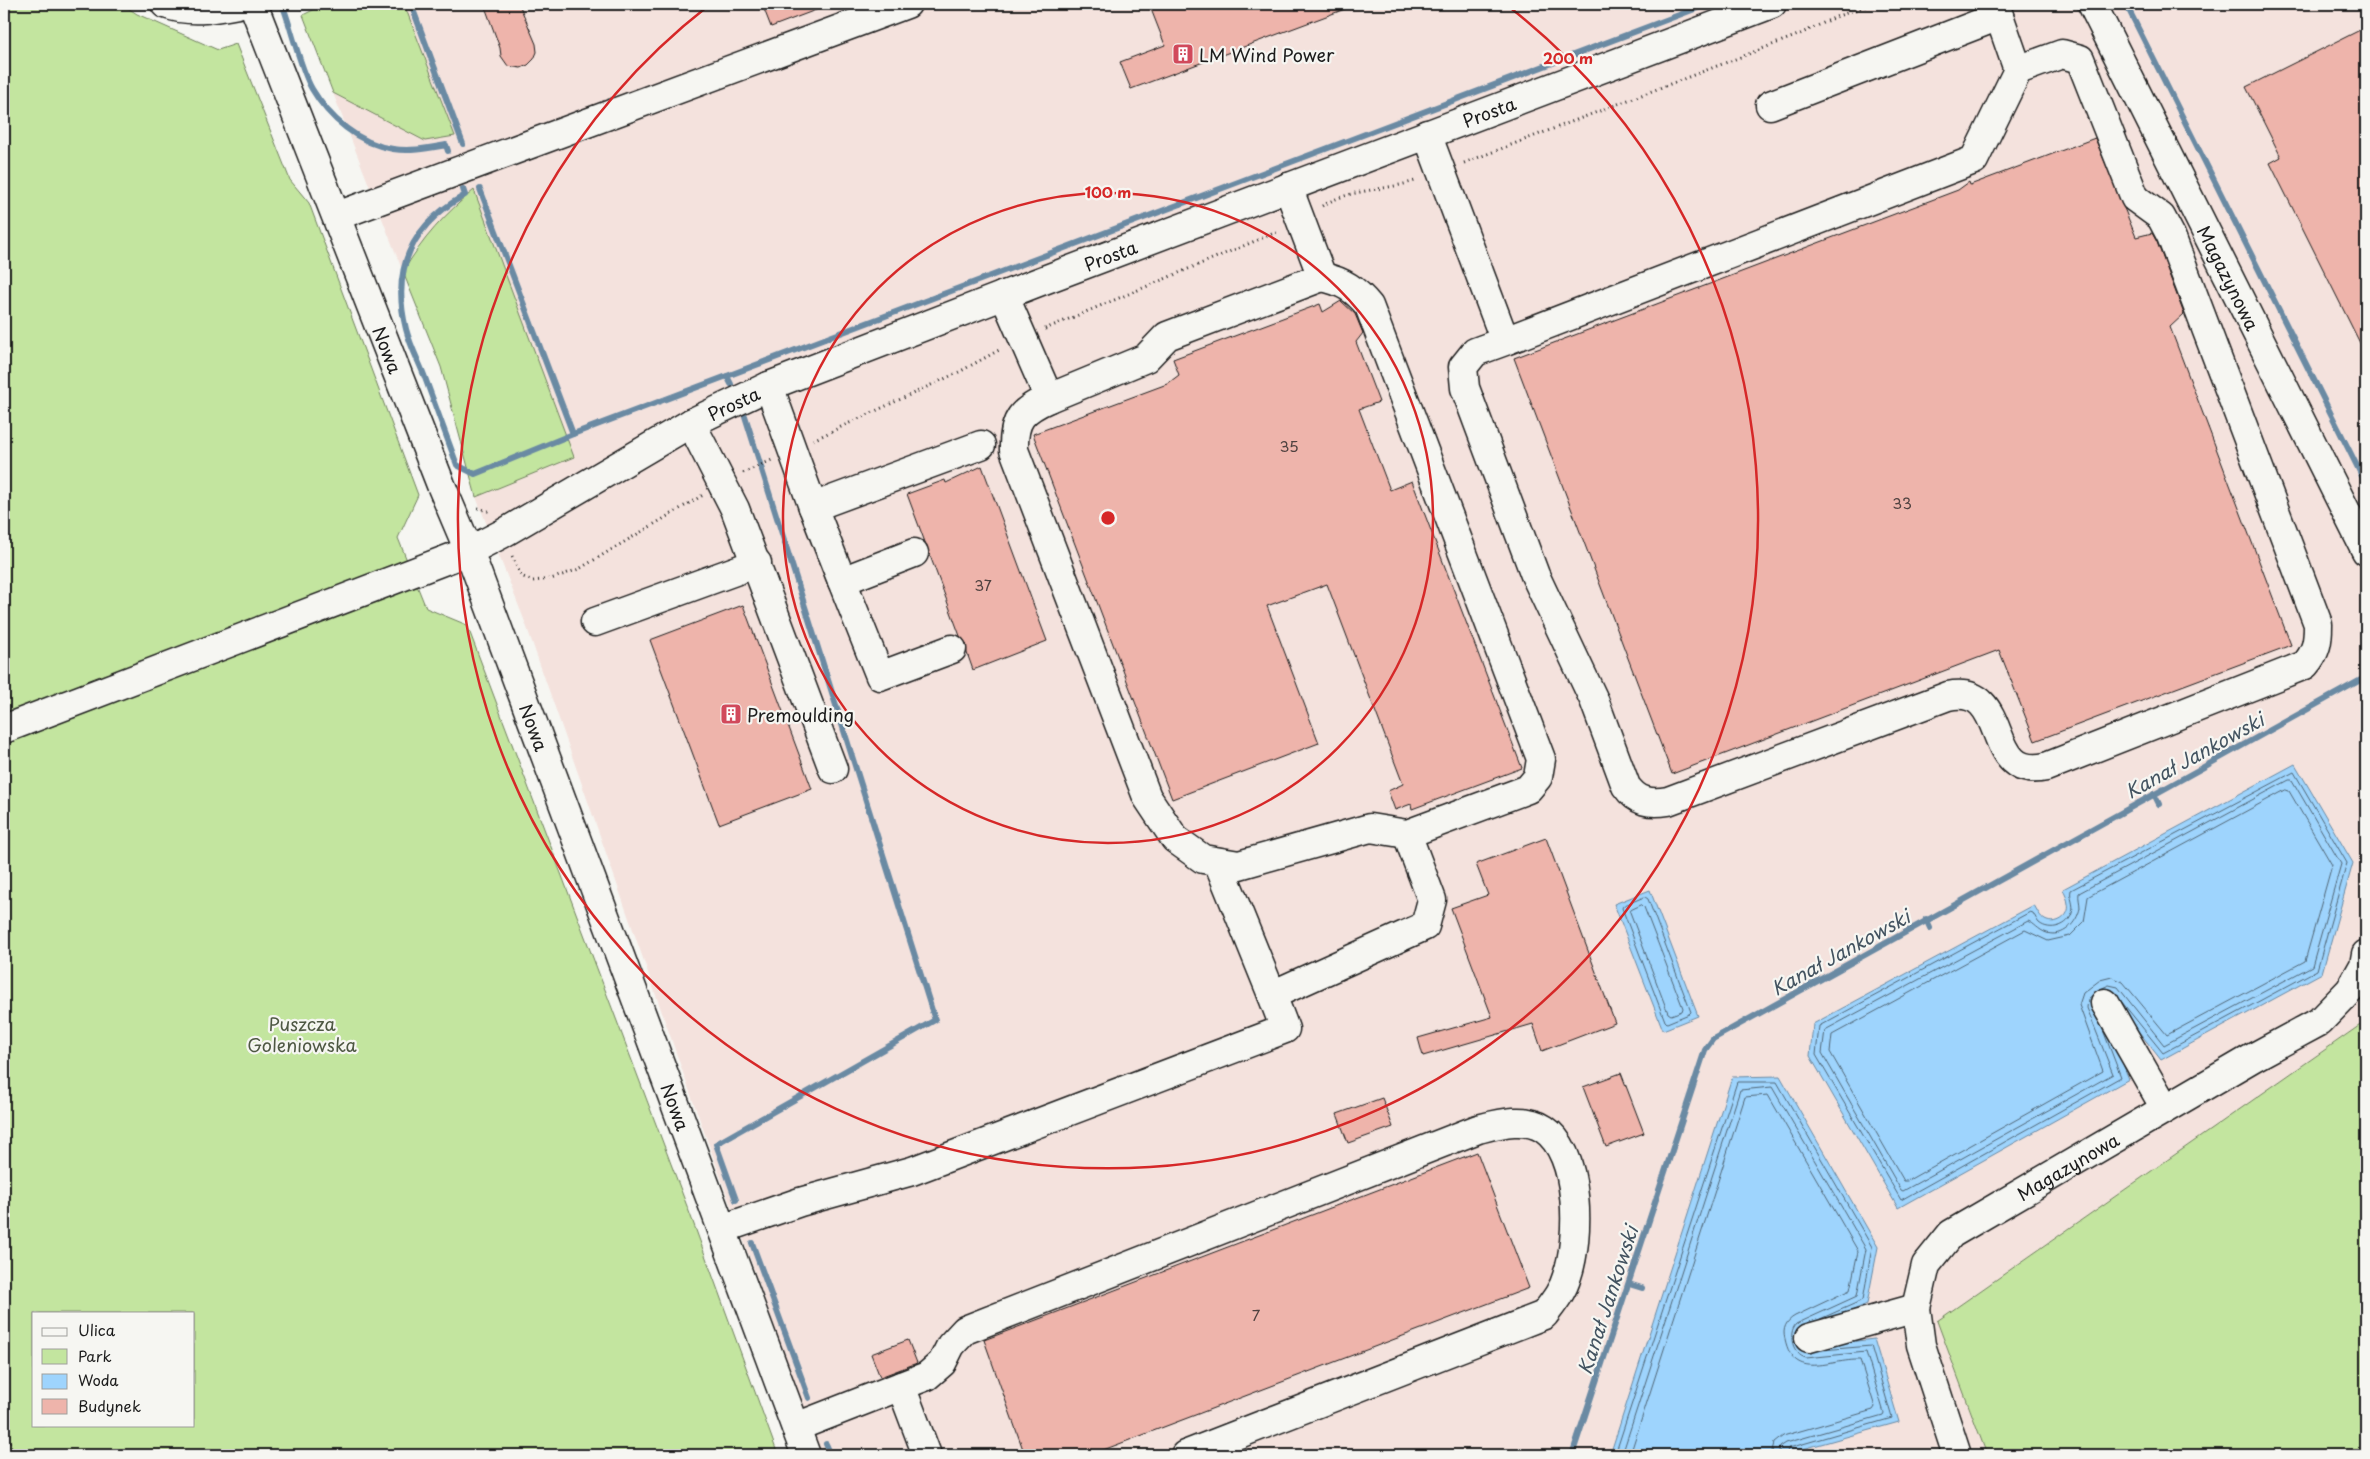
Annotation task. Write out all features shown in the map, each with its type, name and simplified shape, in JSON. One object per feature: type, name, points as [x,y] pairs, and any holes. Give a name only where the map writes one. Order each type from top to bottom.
[{"type":"street","points":[[165,4],[194,10],[207,10],[238,4]]},
{"type":"street","name":"Nowa","points":[[253,4],[441,485],[469,551],[806,1455]]},
{"type":"street","points":[[337,216],[907,4]]},
{"type":"street","name":"Prosta","points":[[4,729],[469,551],[502,534],[691,423],[769,386],[1772,4]]},
{"type":"street","name":"Magazynowa","points":[[2092,4],[2366,552]]},
{"type":"street","points":[[1770,104],[1997,10],[2018,70]]},
{"type":"street","points":[[2062,54],[2080,59],[2135,198],[2161,218],[2171,236],[2318,624],[2318,641],[2315,653],[2305,665],[2046,767],[2033,770],[2014,763],[2006,754],[1989,712],[1983,703],[1976,697],[1959,694],[1668,801],[1653,803],[1641,801],[1626,786],[1594,700],[1535,576],[1465,388],[1463,367],[1476,352],[1505,341],[1974,160],[2018,70],[2062,54]]},
{"type":"street","points":[[1427,134],[1505,341]]},
{"type":"street","points":[[1288,188],[1322,277]]},
{"type":"street","points":[[1322,277],[1338,280],[1356,290],[1369,306],[1540,759],[1538,777],[1528,789],[1407,834],[1370,828],[1239,865],[1203,859],[1175,839],[1147,797],[1014,450],[1014,434],[1020,416],[1033,405],[1049,398],[1146,358],[1167,336],[1322,277]]},
{"type":"street","points":[[1004,295],[1049,398]]},
{"type":"street","points":[[769,386],[813,507],[880,676],[952,650]]},
{"type":"street","points":[[691,423],[722,484],[757,563],[833,769]]},
{"type":"street","points":[[813,507],[981,445]]},
{"type":"street","points":[[842,581],[914,553]]},
{"type":"street","points":[[595,622],[757,563]]},
{"type":"street","points":[[1272,994],[1425,926],[1432,900],[1407,834]]},
{"type":"street","points":[[722,1229],[800,1202],[912,1170],[1285,1029],[1218,862]]},
{"type":"street","name":"Magazynowa","points":[[1957,1455],[1921,1345],[1916,1308],[1926,1265],[1951,1234],[2165,1108],[2320,1022],[2350,990],[2364,965],[2366,954]]},
{"type":"street","points":[[2106,1003],[2165,1108]]},
{"type":"street","points":[[796,1427],[927,1376],[942,1363],[951,1345],[965,1330],[1478,1129],[1506,1122],[1529,1123],[1544,1129],[1560,1145],[1571,1176],[1576,1230],[1567,1277],[1558,1296],[1544,1315],[1184,1455]]},
{"type":"street","points":[[1809,1338],[1916,1308]]},
{"type":"street","points":[[901,1386],[927,1455]]},
{"type":"path","points":[[509,549],[522,576],[533,581],[551,579],[579,569],[722,484],[959,372],[1023,338],[1281,230],[1334,199],[1356,192],[1412,182],[1798,35],[1838,16],[1872,4]]},
{"type":"path","points":[[4,1428],[14,1455]]},
{"type":"shaded area","points":[[404,4],[2366,4],[2366,1021],[1937,1321],[1987,1455],[821,1455],[693,1101],[525,622],[476,497],[574,457],[474,191],[416,249],[403,272],[333,93],[425,141],[455,136]]},
{"type":"green space","name":"Puszcza Goleniowska","points":[[4,4],[122,4],[137,14],[218,50],[236,44],[290,180],[309,203],[418,495],[398,538],[426,608],[467,625],[693,1222],[778,1455],[4,1455]]},
{"type":"green space","points":[[318,4],[404,4],[455,136],[425,141],[333,93],[303,15],[319,7]]},
{"type":"green space","points":[[474,190],[574,457],[476,497],[441,367],[403,272],[435,228],[453,208]]},
{"type":"green space","points":[[2366,1021],[2366,1455],[1987,1455],[1937,1321]]},
{"type":"water","points":[[2295,764],[2353,863],[2322,973],[2161,1060],[2111,996],[2098,1004],[2129,1079],[1898,1208],[1810,1056],[1813,1024],[2034,905],[2040,915],[2049,922],[2062,919],[2068,908],[2063,889]]},
{"type":"water","points":[[1650,890],[1698,1016],[1663,1030],[1614,904]]},
{"type":"water","points":[[1780,1076],[1878,1247],[1867,1304],[1803,1333],[1806,1347],[1874,1339],[1899,1422],[1782,1455],[1610,1455],[1732,1077]]},
{"type":"building","points":[[484,4],[519,4],[536,44],[537,52],[534,59],[528,65],[521,68],[508,66],[501,56],[500,48]]},
{"type":"building","points":[[778,4],[829,5],[771,27],[764,9]]},
{"type":"building","name":"LM Wind Power","points":[[1149,4],[1352,4],[1353,6],[1131,89],[1120,62],[1165,45]]},
{"type":"building","points":[[2366,27],[2366,355],[2270,163],[2281,157],[2246,87]]},
{"type":"building","points":[[2095,138],[2136,237],[2152,233],[2157,242],[2184,314],[2170,327],[2291,645],[2035,741],[1999,650],[1672,774],[1514,358],[1958,190],[1969,182],[1970,185]]},
{"type":"building","points":[[1341,301],[1355,314],[1363,333],[1356,342],[1379,402],[1359,409],[1390,490],[1412,481],[1522,768],[1412,809],[1411,804],[1395,810],[1388,791],[1403,784],[1327,584],[1267,606],[1319,743],[1172,799],[1033,434],[1167,384],[1179,375],[1173,359],[1320,304],[1323,312]]},
{"type":"building","points":[[982,466],[1047,641],[973,670],[967,653],[966,643],[960,636],[907,494],[945,480],[946,483]]},
{"type":"building","name":"Premoulding","points":[[743,605],[812,789],[719,824],[650,640]]},
{"type":"building","points":[[1546,838],[1615,1023],[1542,1051],[1533,1024],[1423,1056],[1418,1038],[1492,1017],[1451,908],[1488,895],[1476,864]]},
{"type":"building","points":[[1621,1073],[1644,1133],[1606,1147],[1583,1087]]},
{"type":"building","points":[[1382,1098],[1393,1127],[1348,1143],[1337,1114]]},
{"type":"building","points":[[1477,1152],[1529,1288],[1098,1452],[1100,1455],[1025,1455],[984,1340]]},
{"type":"building","points":[[908,1340],[917,1363],[880,1377],[871,1354]]},
{"type":"waterway","points":[[411,4],[463,144]]},
{"type":"waterway","points":[[727,376],[1708,4]]},
{"type":"waterway","points":[[2126,4],[2366,484]]},
{"type":"waterway","points":[[284,9],[300,61],[312,89],[327,110],[346,128],[368,142],[393,149],[420,149],[446,145],[448,151]]},
{"type":"waterway","points":[[463,189],[465,195],[446,207],[431,220],[419,235],[410,251],[404,268],[401,287],[406,329],[457,465],[475,474],[573,434],[727,376],[731,384]]},
{"type":"waterway","points":[[480,189],[573,434]]},
{"type":"waterway","points":[[736,1200],[716,1144],[935,1020],[745,416]]},
{"type":"waterway","name":"Kanał Jankowski","points":[[1572,1455],[1705,1050],[1713,1039],[2366,677]]},
{"type":"waterway","points":[[2154,794],[2159,804]]},
{"type":"waterway","name":"Kanał Jankowski","points":[[1926,919],[1930,928]]},
{"type":"waterway","points":[[752,1243],[809,1398]]},
{"type":"waterway","points":[[1629,1284],[1642,1288]]},
{"type":"waterway","points":[[826,1444],[831,1455]]},
{"type":"place","name":"LM Wind Power","points":[[1183,54]]},
{"type":"place","name":"Premoulding","points":[[731,714]]}]
